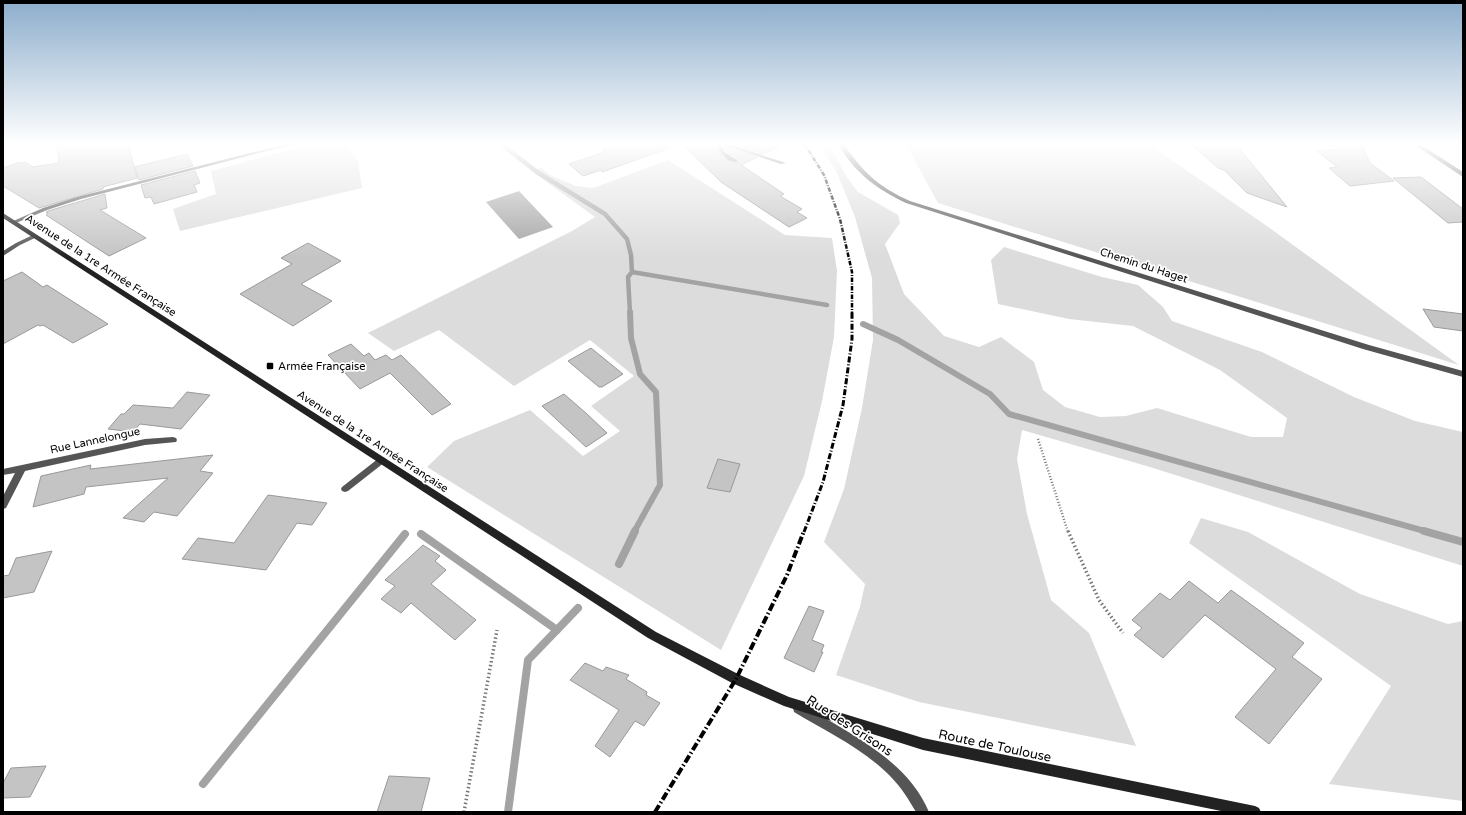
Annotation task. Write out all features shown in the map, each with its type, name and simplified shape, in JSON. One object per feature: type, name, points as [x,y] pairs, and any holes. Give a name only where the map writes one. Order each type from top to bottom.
[{"type":"main road","name":"Avenue de la 1re Armée Française","points":[[3,215],[652,635],[736,679]]},
{"type":"main road","name":"Route de Toulouse","points":[[736,679],[788,702],[923,744],[1255,812]]},
{"type":"street","points":[[14,222],[45,209],[79,198],[142,181]]},
{"type":"street","name":"Chemin du Haget","points":[[870,181],[893,196],[908,202],[1366,348],[1463,374]]},
{"type":"street","points":[[3,254],[18,244],[35,236]]},
{"type":"street","name":"Rue Lannelongue","points":[[3,472],[144,442],[173,440]]},
{"type":"street","points":[[345,490],[382,460]]},
{"type":"street","points":[[3,505],[22,468]]},
{"type":"street","name":"Rue des Grisons","points":[[788,702],[864,748],[891,768],[910,790],[923,812]]},
{"type":"path","points":[[1038,440],[1070,537],[1099,600],[1123,633]]},
{"type":"path","points":[[464,812],[497,630]]},
{"type":"shaded area","points":[[213,181],[361,181],[362,188],[180,231],[173,209],[216,194]]},
{"type":"shaded area","points":[[545,181],[564,181],[576,186],[593,188],[612,181],[701,181],[785,235],[832,238],[837,271],[834,337],[822,401],[804,476],[721,650],[427,467],[454,441],[530,410],[583,456],[620,431],[591,406],[634,376],[590,340],[514,386],[439,330],[394,351],[368,333],[572,231],[595,217]]},
{"type":"shaded area","points":[[840,181],[850,181],[858,192],[898,215],[900,223],[885,244],[904,294],[944,336],[979,347],[1001,337],[1034,362],[1043,390],[1065,407],[1100,417],[1126,416],[1157,408],[1251,437],[1283,437],[1287,418],[1220,370],[1133,326],[1069,319],[998,304],[991,260],[1004,247],[1102,277],[1138,285],[1163,307],[1172,321],[1262,352],[1354,397],[1415,421],[1463,432],[1463,566],[1150,467],[1022,430],[1017,459],[1027,514],[1051,600],[1089,633],[1136,746],[919,702],[836,675],[860,607],[865,584],[824,542],[844,489],[862,408],[873,340],[872,278],[855,217]]},
{"type":"shaded area","points":[[926,181],[1202,181],[1459,365],[938,203]]},
{"type":"shaded area","points":[[519,191],[553,227],[519,239],[486,202]]},
{"type":"shaded area","points":[[1201,518],[1248,532],[1360,594],[1448,624],[1463,621],[1463,801],[1329,784],[1391,686],[1189,543]]},
{"type":"building","points":[[3,181],[126,181],[39,208],[3,186]]},
{"type":"building","points":[[156,181],[199,181],[200,183],[194,185],[197,192],[154,204],[151,197],[145,198],[141,185]]},
{"type":"building","points":[[720,181],[765,181],[784,194],[780,196],[802,209],[797,212],[807,218],[789,227]]},
{"type":"building","points":[[1235,181],[1266,181],[1287,207],[1247,193]]},
{"type":"building","points":[[1344,181],[1394,181],[1350,186]]},
{"type":"building","points":[[1397,181],[1426,181],[1463,209],[1463,222],[1448,223]]},
{"type":"building","points":[[105,194],[107,208],[100,210],[146,238],[109,256],[46,215],[48,213],[46,212],[48,211]]},
{"type":"building","points":[[308,243],[341,261],[301,284],[332,301],[293,326],[240,294],[292,264],[281,258]]},
{"type":"building","points":[[22,272],[43,287],[47,285],[108,324],[73,343],[43,325],[38,325],[3,344],[3,281]]},
{"type":"building","points":[[1423,309],[1463,314],[1463,331],[1434,327]]},
{"type":"building","points":[[351,344],[364,356],[369,353],[375,360],[386,355],[392,360],[401,355],[451,404],[432,415],[390,373],[360,389],[328,355]]},
{"type":"building","points":[[591,348],[623,374],[602,387],[599,387],[568,361]]},
{"type":"building","points":[[187,392],[210,395],[181,429],[140,424],[133,432],[108,429],[121,414],[124,414],[133,405],[173,408]]},
{"type":"building","points":[[564,394],[607,433],[586,447],[542,406]]},
{"type":"building","points":[[213,455],[200,471],[213,473],[177,516],[154,512],[144,522],[123,518],[168,478],[86,487],[84,494],[33,507],[41,476],[91,465],[90,469]]},
{"type":"building","points":[[718,459],[740,464],[730,492],[707,488]]},
{"type":"building","points":[[268,495],[327,503],[312,525],[297,523],[266,570],[182,559],[198,538],[234,543]]},
{"type":"building","points":[[423,545],[440,556],[435,561],[446,570],[431,584],[476,620],[455,640],[411,603],[401,613],[381,599],[395,586],[385,580]]},
{"type":"building","points":[[52,551],[34,592],[3,598],[3,576],[9,575],[16,558]]},
{"type":"building","points":[[1189,581],[1218,603],[1231,590],[1304,643],[1292,657],[1322,679],[1269,744],[1235,717],[1276,669],[1205,615],[1163,658],[1134,635],[1142,628],[1132,620],[1160,593],[1170,600]]},
{"type":"building","points":[[809,606],[824,611],[812,640],[824,645],[821,652],[823,652],[814,672],[784,658]]},
{"type":"building","points":[[585,663],[603,671],[606,667],[629,675],[626,679],[647,692],[646,695],[660,703],[644,726],[635,721],[610,757],[595,746],[619,710],[570,680]]},
{"type":"building","points":[[46,766],[30,797],[3,798],[3,783],[11,768]]},
{"type":"building","points":[[389,776],[430,778],[421,812],[377,812]]},
{"type":"waterway","points":[[552,181],[605,214],[627,239],[631,255],[632,272]]},
{"type":"waterway","points":[[630,313],[628,277],[632,272]]},
{"type":"waterway","points":[[632,272],[827,305]]},
{"type":"waterway","points":[[630,312],[631,338],[640,374],[656,392],[660,485],[634,532]]},
{"type":"waterway","points":[[863,324],[898,340],[990,394],[1009,414],[1428,532]]},
{"type":"waterway","points":[[619,564],[635,531]]},
{"type":"waterway","points":[[1424,531],[1463,542]]},
{"type":"waterway","points":[[203,784],[405,534]]},
{"type":"waterway","points":[[421,534],[557,630]]},
{"type":"waterway","points":[[557,630],[578,608]]},
{"type":"waterway","points":[[508,812],[528,660],[557,630]]},
{"type":"railway","points":[[804,532],[823,482],[843,405],[852,339],[852,272],[840,219],[826,181]]},
{"type":"railway","points":[[655,812],[736,679],[787,575],[804,531]]},
{"type":"place","name":"Armée Française","points":[[270,366]]}]
